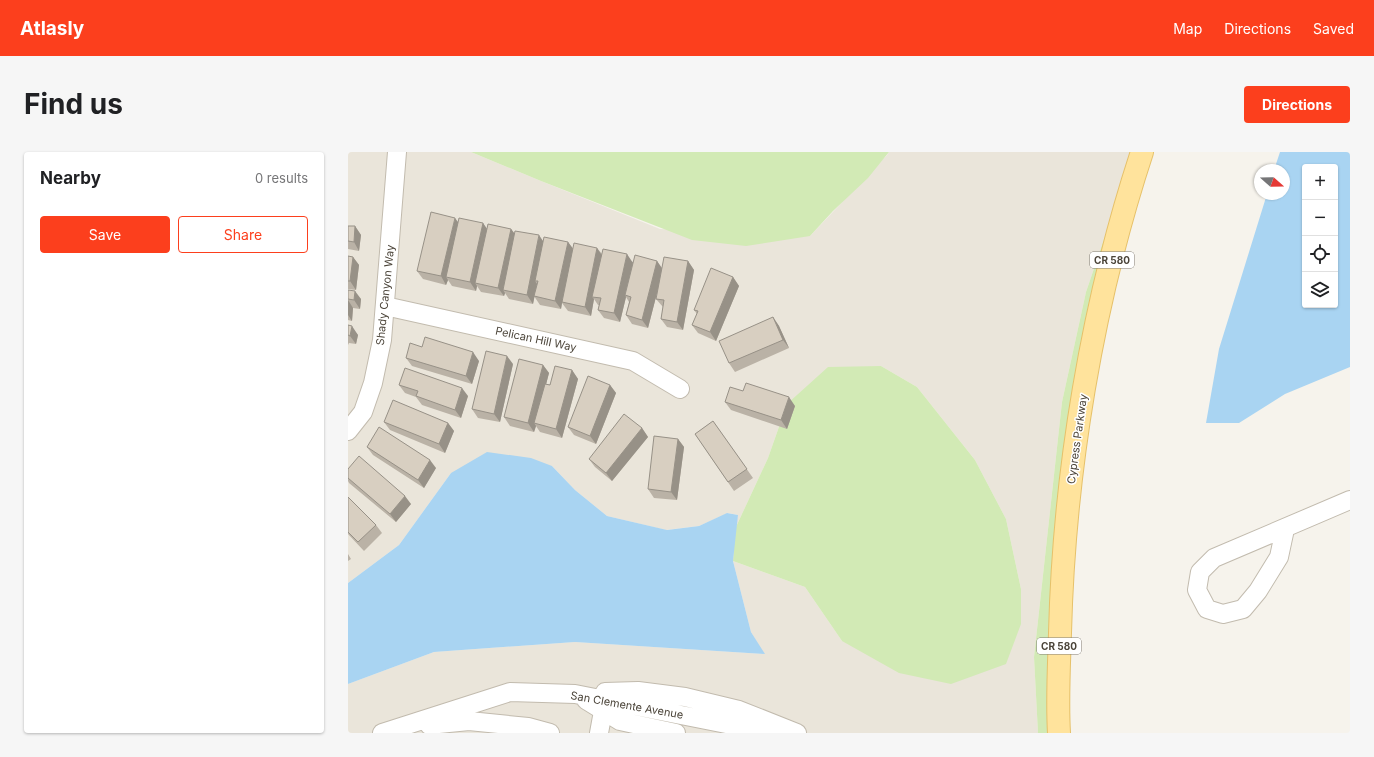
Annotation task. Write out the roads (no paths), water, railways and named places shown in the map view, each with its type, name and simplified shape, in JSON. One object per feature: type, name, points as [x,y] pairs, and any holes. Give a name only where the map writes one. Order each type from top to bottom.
[{"type":"main road","name":"Cypress Parkway","points":[[1059,733],[1058,683],[1063,558],[1073,466],[1084,391],[1098,316],[1116,241],[1142,152]]},
{"type":"street","name":"Shady Canyon Way","points":[[348,431],[363,412],[373,383],[382,340],[397,152]]},
{"type":"street","name":"Pelican Hill Way","points":[[385,306],[633,361],[680,389]]},
{"type":"street","points":[[1285,529],[1279,557],[1258,591],[1243,609],[1223,614],[1207,608],[1197,590],[1200,572],[1214,558],[1350,500]]},
{"type":"street","points":[[574,694],[638,691],[686,697],[739,710],[797,733]]},
{"type":"street","name":"San Clemente Avenue","points":[[386,731],[510,692],[574,694],[772,733]]},
{"type":"street","points":[[574,694],[620,721],[676,733]]},
{"type":"street","points":[[600,733],[603,711]]},
{"type":"street","name":"San Clemente Avenue","points":[[386,731],[469,721],[528,727],[550,733]]},
{"type":"water","points":[[1280,152],[1350,152],[1350,367],[1285,394],[1239,423],[1206,423],[1219,349],[1265,200],[1290,200],[1290,164],[1276,164]]},
{"type":"water","points":[[487,452],[531,458],[552,466],[575,490],[607,516],[667,530],[699,526],[727,513],[738,515],[733,561],[751,632],[765,654],[575,642],[434,652],[348,684],[348,583],[399,545],[451,473]]}]
